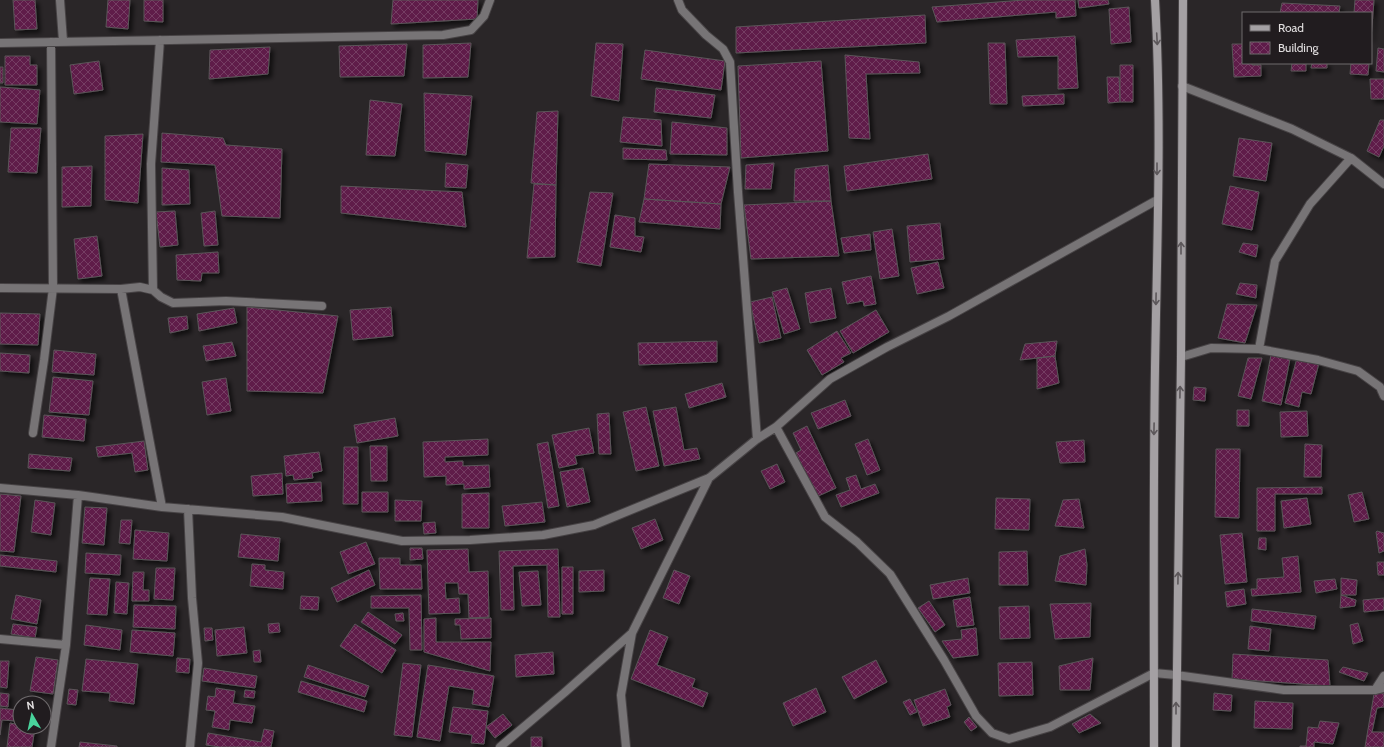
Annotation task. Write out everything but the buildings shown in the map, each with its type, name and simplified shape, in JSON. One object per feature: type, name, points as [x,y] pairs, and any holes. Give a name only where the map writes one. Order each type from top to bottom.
[{"type":"street","points":[[60,0],[63,41]]},
{"type":"street","points":[[0,43],[443,35],[471,30],[484,16],[490,0]]},
{"type":"street","points":[[678,0],[682,10],[706,35],[723,49],[730,62],[738,192],[757,439]]},
{"type":"street","points":[[1154,747],[1154,462],[1158,53],[1155,0]]},
{"type":"street","points":[[1176,747],[1181,357],[1183,0]]},
{"type":"street","points":[[153,290],[151,164],[160,40]]},
{"type":"street","points":[[33,432],[53,288],[51,42]]},
{"type":"street","points":[[1182,86],[1292,129],[1351,158],[1384,184]]},
{"type":"street","points":[[1259,348],[1275,261],[1310,204],[1351,158]]},
{"type":"street","points":[[0,488],[78,495],[162,507],[282,517],[402,541],[470,540],[543,535],[594,525],[708,478],[757,439],[776,427],[830,379],[887,347],[948,316],[1157,200]]},
{"type":"street","points":[[0,288],[121,289],[140,287],[153,290],[161,297],[173,302],[226,301],[322,306]]},
{"type":"street","points":[[121,289],[162,507]]},
{"type":"street","points":[[1181,357],[1211,348],[1259,348],[1318,360],[1358,371],[1382,385],[1384,396]]},
{"type":"street","points":[[776,427],[825,518],[856,542],[890,574],[944,660],[976,716],[992,733],[1009,739],[1050,727],[1154,673],[1284,690],[1375,690],[1384,688]]},
{"type":"street","points":[[626,747],[621,694],[632,633],[708,478]]},
{"type":"street","points":[[51,747],[66,645],[78,495]]},
{"type":"street","points":[[188,509],[192,598],[198,663],[190,747]]},
{"type":"street","points":[[500,747],[564,694],[632,633]]},
{"type":"street","points":[[0,639],[66,645]]},
{"type":"street","points":[[1375,690],[1384,676]]}]
